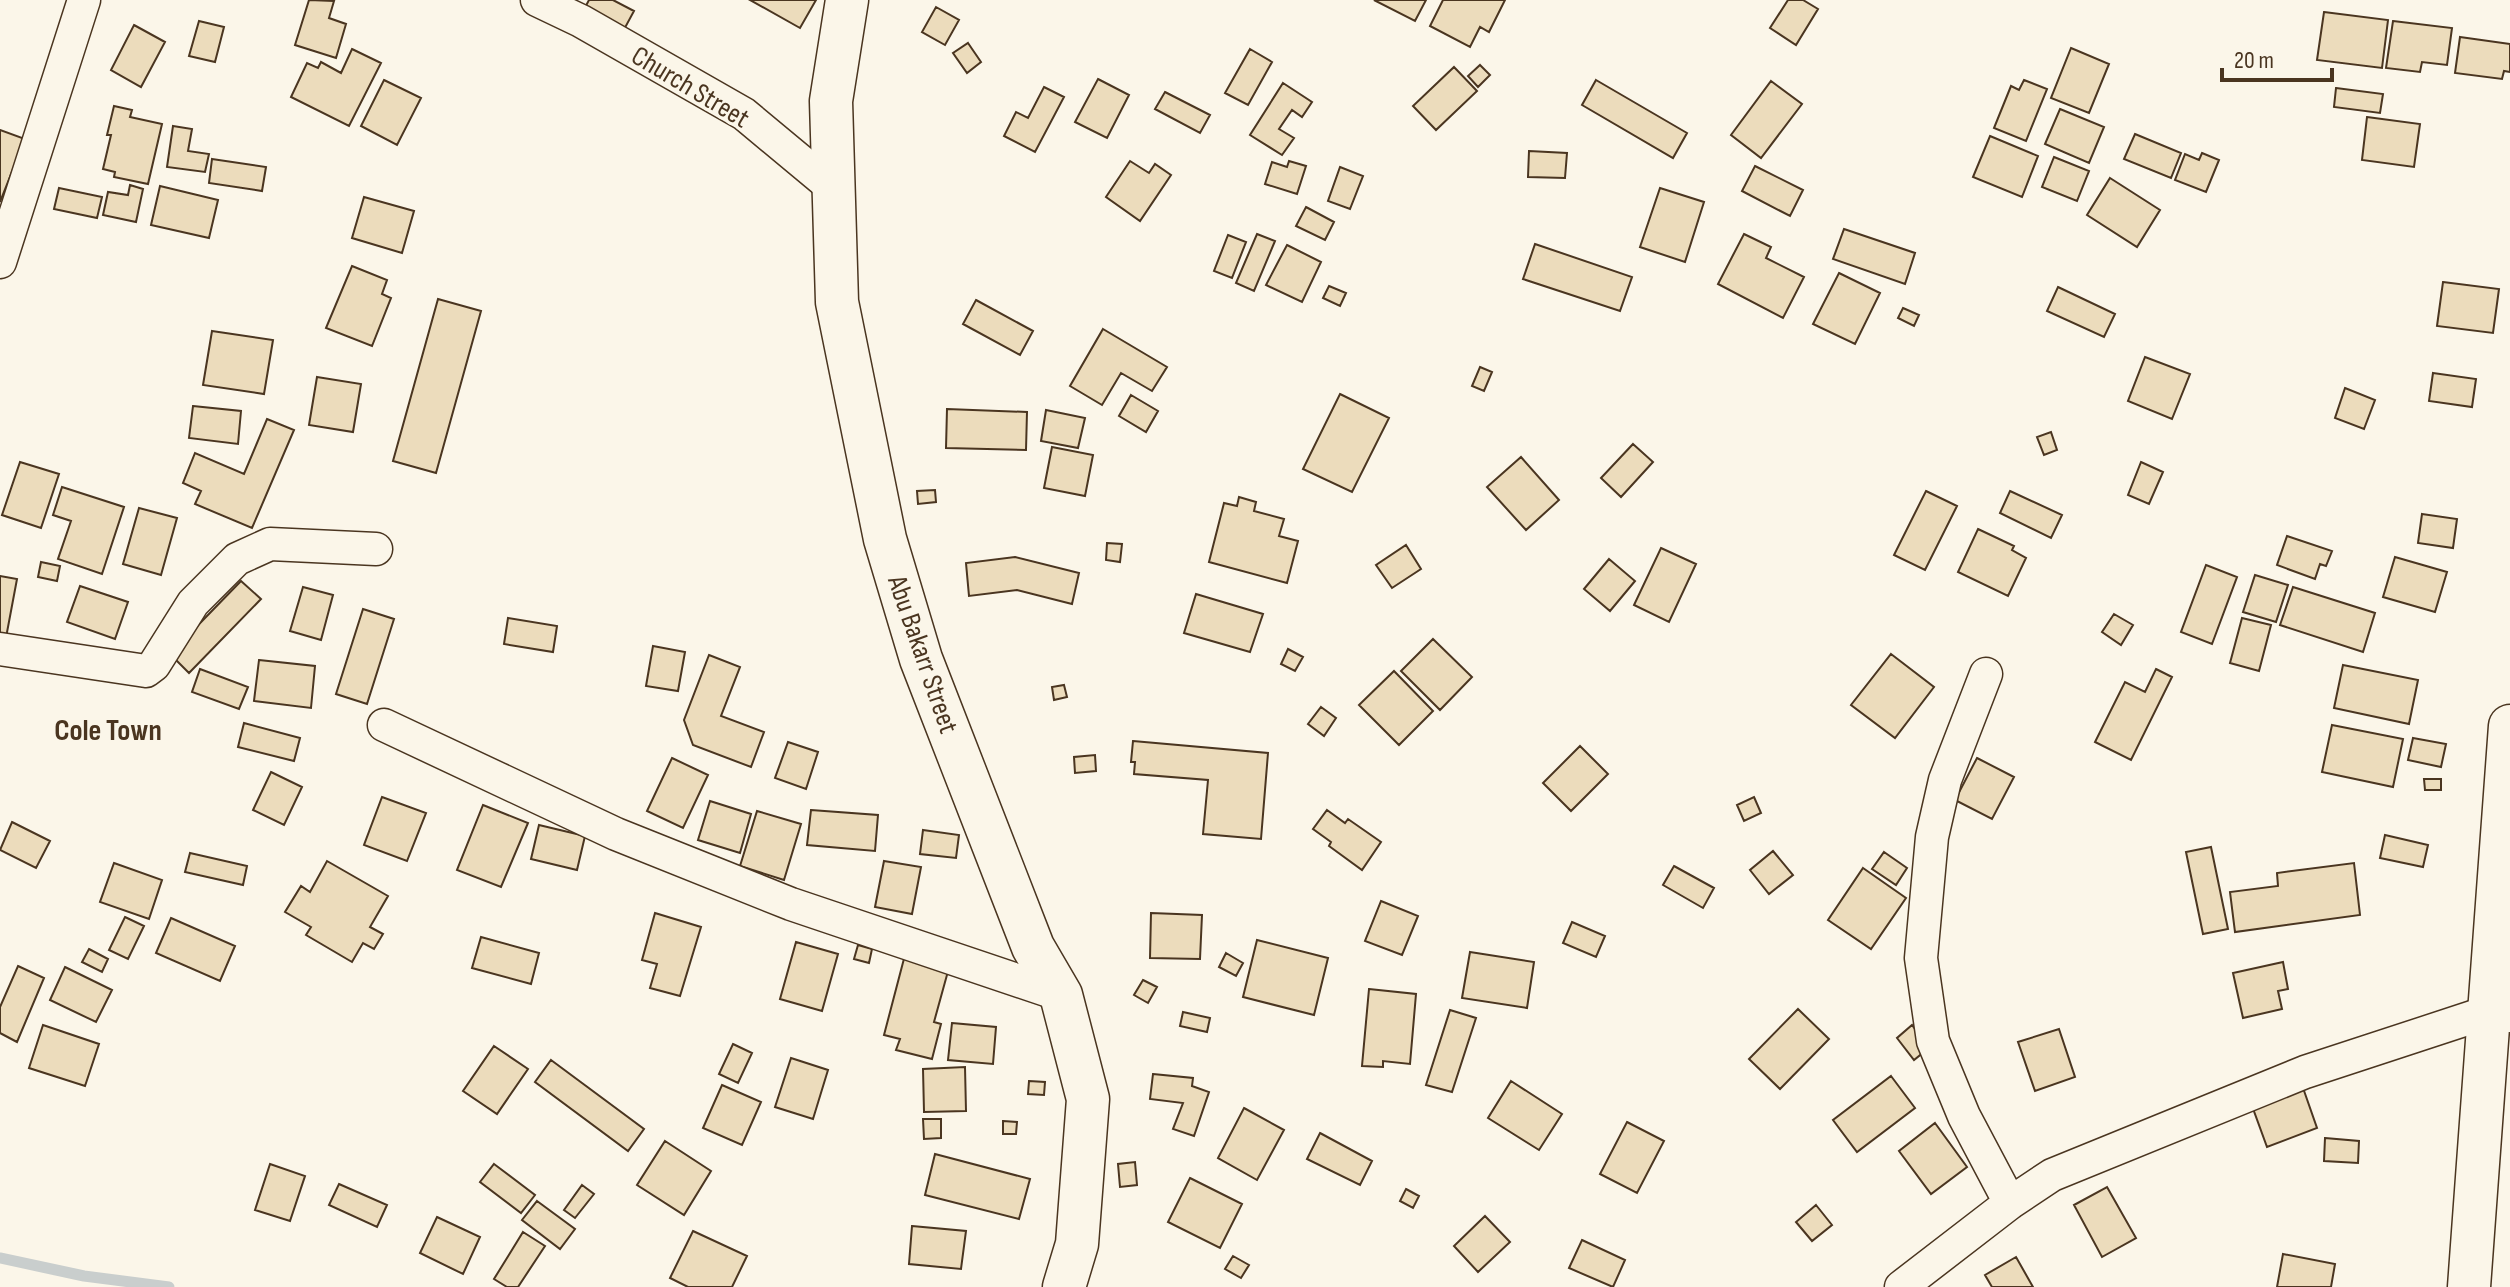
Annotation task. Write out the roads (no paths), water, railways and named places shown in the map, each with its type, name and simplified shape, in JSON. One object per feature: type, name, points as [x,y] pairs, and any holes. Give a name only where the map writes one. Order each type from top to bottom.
[{"type":"street","points":[[0,262],[84,0]]},
{"type":"street","name":"Church Street","points":[[537,0],[581,21],[744,114],[833,188]]},
{"type":"street","name":"Abu Bakarr Street","points":[[847,0],[831,101],[837,302],[885,539],[921,659],[1033,947],[1061,995],[1088,1099],[1077,1244],[1064,1287]]},
{"type":"street","points":[[0,649],[146,671],[154,665],[193,603],[237,559],[270,544],[376,549]]},
{"type":"street","points":[[1986,674],[1945,780],[1935,823],[1921,958],[1933,1041],[1964,1116],[2010,1203]]},
{"type":"street","points":[[384,725],[616,834],[791,904],[1061,995]]},
{"type":"street","points":[[2469,1287],[2501,1014],[2510,726]]},
{"type":"street","points":[[1901,1287],[2010,1203],[2052,1175],[2305,1072],[2501,1014]]},
{"type":"waterway","points":[[0,1258],[84,1276],[169,1287]]},
{"type":"district","name":"Cole Town","points":[[108,730]]}]
